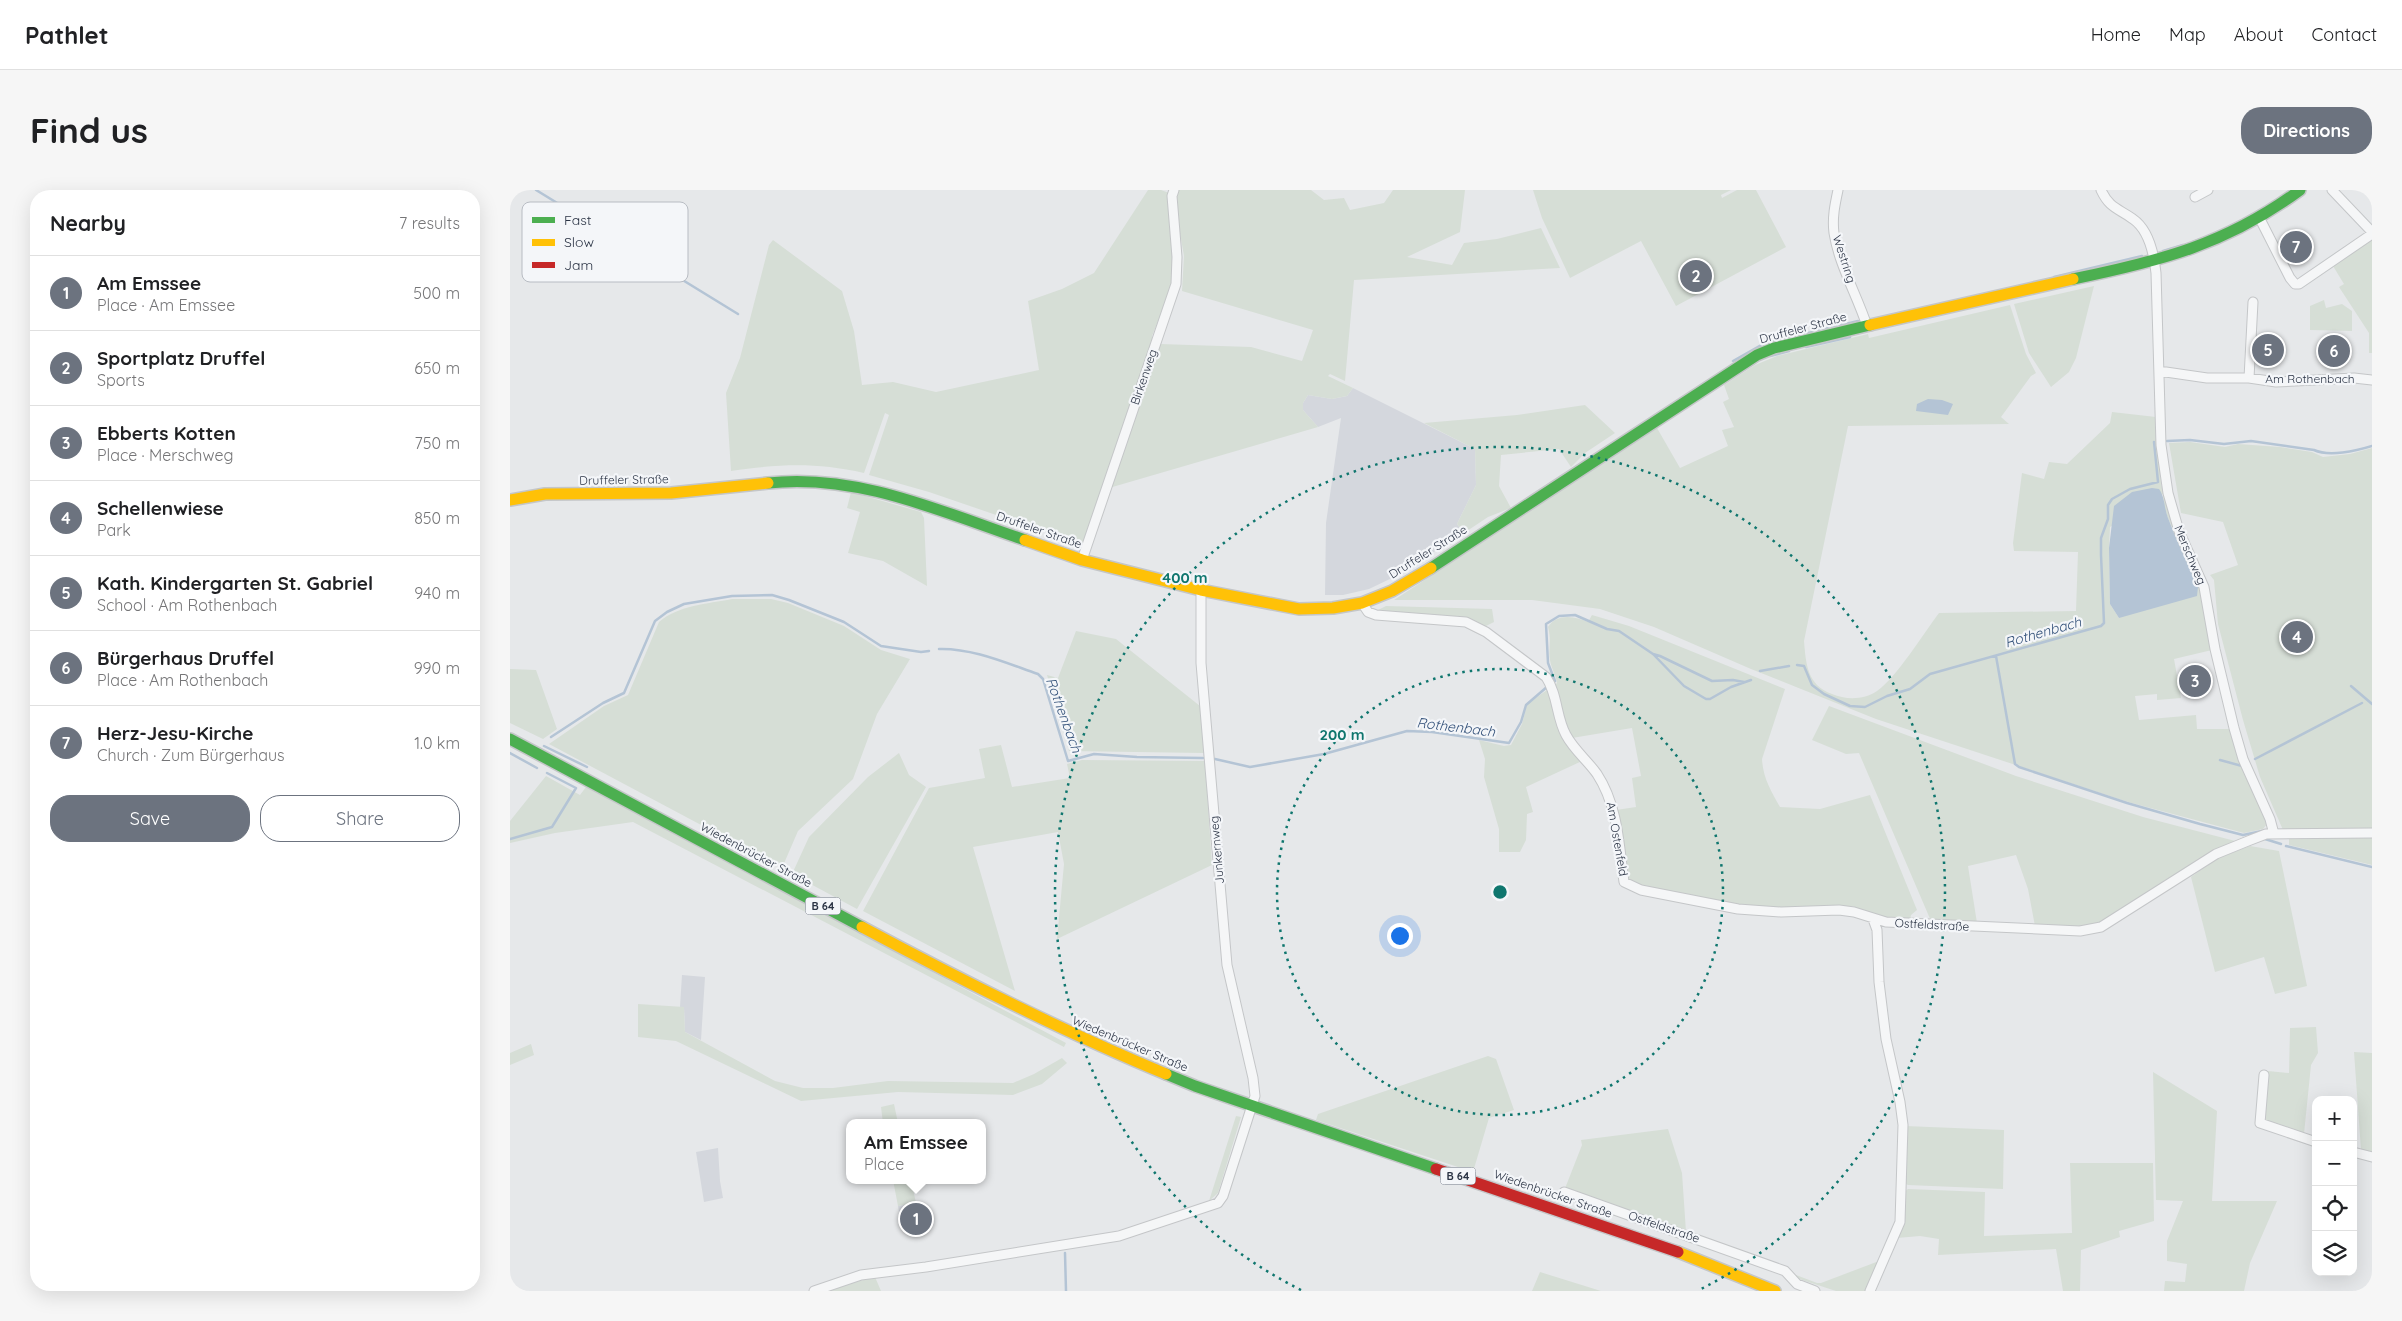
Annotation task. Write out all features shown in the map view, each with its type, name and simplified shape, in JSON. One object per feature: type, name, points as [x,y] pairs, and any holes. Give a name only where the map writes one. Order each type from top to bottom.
[{"type":"street","name":"Birkenweg","points":[[1082,560],[1176,284],[1177,257],[1172,196],[1174,190]]},
{"type":"street","name":"Westring","points":[[1838,190],[1834,220],[1836,240],[1867,326]]},
{"type":"street","name":"Merschweg","points":[[2101,190],[2106,201],[2140,225],[2147,236],[2154,259],[2156,272],[2161,445],[2168,494],[2179,531],[2204,587],[2215,649],[2243,759],[2270,819],[2274,834]]},
{"type":"street","points":[[2195,197],[2208,190]]},
{"type":"street","name":"Druffeler Straße","points":[[510,500],[545,494],[671,493],[794,480],[833,482],[894,495],[1082,560],[1201,590],[1299,609],[1333,608],[1362,603],[1392,591],[1430,569],[1758,355],[1774,348],[2197,248],[2260,219],[2300,190]]},
{"type":"street","points":[[2260,219],[2292,282],[2299,284],[2372,233],[2332,190]]},
{"type":"street","name":"Am Rothenbach","points":[[2249,378],[2253,302]]},
{"type":"street","name":"Am Rothenbach","points":[[2158,371],[2207,378],[2249,378],[2276,382],[2354,378],[2372,380]]},
{"type":"street","name":"Junkernweg","points":[[814,1291],[861,1275],[926,1268],[1119,1236],[1218,1203],[1223,1196],[1255,1096],[1253,1078],[1227,965],[1201,663],[1201,590]]},
{"type":"street","name":"Am Ostenfeld","points":[[1362,603],[1368,612],[1376,615],[1457,621],[1476,626],[1546,677],[1552,686],[1565,734],[1596,773],[1608,793],[1614,812],[1624,882],[1631,886],[1738,910],[1780,912],[1839,910],[1854,912],[1886,922]]},
{"type":"street","name":"Wiedenbrücker Straße","points":[[510,739],[1006,1003],[1140,1064],[1252,1106],[1662,1245],[1775,1291]]},
{"type":"street","points":[[2274,834],[2372,833]]},
{"type":"street","name":"Ostfeldstraße","points":[[1870,1291],[1900,1222],[1902,1186],[1902,1115],[1886,1039],[1879,982],[1877,930],[1886,922],[2080,931],[2101,927],[2216,854],[2257,838],[2274,834]]},
{"type":"street","points":[[1873,919],[1877,930]]},
{"type":"street","points":[[2264,1075],[2260,1123],[2313,1141]]},
{"type":"street","points":[[2357,1153],[2372,1156]]},
{"type":"street","name":"Ostfeldstraße","points":[[1564,1192],[1785,1271],[1798,1284],[1815,1291]]},
{"type":"shaded area","points":[[1148,190],[1161,190],[1169,193],[1174,256],[1173,283],[1152,336],[1152,344],[1084,545],[929,492],[869,475],[889,415],[885,413],[864,473],[830,467],[798,465],[731,471],[726,393],[740,358],[769,245],[773,240],[842,291],[854,331],[862,385],[893,382],[936,392],[1039,370],[1028,301],[1062,289],[1094,273]]},
{"type":"shaded area","points":[[1178,190],[1311,190],[1324,200],[1344,198],[1350,210],[1384,203],[1393,190],[1465,190],[1460,232],[1407,257],[1452,265],[1464,243],[1497,239],[1541,228],[1560,268],[1354,280],[1345,381],[1330,374],[1328,376],[1353,388],[1347,396],[1332,399],[1308,395],[1303,403],[1303,410],[1318,427],[1109,488],[1160,344],[1251,347],[1302,361],[1313,330],[1182,291],[1184,256],[1174,199]]},
{"type":"shaded area","points":[[1533,190],[1731,190],[1721,195],[1722,198],[1737,190],[1756,190],[1786,247],[1676,306],[1641,241],[1570,278],[1542,218]]},
{"type":"shaded area","points":[[2369,239],[2372,240],[2372,353],[2369,353],[2369,333],[2339,287],[2344,284],[2333,266]]},
{"type":"shaded area","points":[[2094,286],[2076,358],[2069,372],[2051,387],[2029,353],[2014,304]]},
{"type":"shaded area","points":[[2324,300],[2326,308],[2342,304],[2352,311],[2352,331],[2310,330],[2310,306]]},
{"type":"shaded area","points":[[2010,305],[2026,354],[2036,373],[2031,376],[2001,417],[2009,424],[1848,426],[1804,641],[1809,673],[1817,685],[1837,696],[1849,698],[1872,694],[1885,685],[1893,676],[1939,613],[2076,611],[2078,552],[2014,551],[2013,543],[2022,473],[2044,479],[2049,462],[2067,464],[2110,423],[2112,412],[2156,417],[2161,484],[2169,512],[2203,589],[2212,650],[2174,659],[2181,698],[2157,700],[2157,694],[2135,696],[2139,720],[2196,715],[2197,729],[2232,729],[2242,765],[2220,761],[2243,766],[2267,824],[2263,829],[2244,833],[2128,802],[1876,719],[1751,669],[1654,627],[1600,609],[1532,600],[1394,600],[1657,428],[1680,468],[1728,446],[1722,430],[1734,427],[1723,402],[1729,399],[1724,385],[1755,365],[1777,356],[1868,334],[1869,338]],"holes":[[[2163,494],[2164,508],[2174,533],[2119,618],[2110,604],[2110,527]]]},
{"type":"shaded area","points":[[1353,388],[1475,449],[1476,485],[1457,524],[1464,533],[1392,578],[1369,589],[1343,595],[1325,595],[1326,523],[1341,418],[1318,427],[1303,410],[1303,403],[1308,395],[1332,399],[1347,396]]},
{"type":"shaded area","points":[[1585,405],[1615,433],[1585,453],[1571,467],[1559,449],[1501,455],[1499,486],[1511,508],[1488,517],[1464,533],[1457,524],[1476,485],[1475,449],[1424,423],[1517,415]]},
{"type":"shaded area","points":[[2190,442],[2225,447],[2238,444],[2280,447],[2312,452],[2323,457],[2350,454],[2372,448],[2372,829],[2283,830],[2260,777],[2218,624],[2214,580],[2210,575],[2238,565],[2223,522],[2181,513],[2169,443]]},
{"type":"shaded area","points":[[851,492],[921,512],[924,518],[927,586],[883,561],[848,553],[860,512],[847,508]]},
{"type":"shaded area","points":[[732,599],[771,599],[788,603],[844,626],[881,650],[910,659],[877,714],[853,779],[798,831],[782,868],[549,744],[604,706],[628,695],[659,622],[667,616],[684,609]]},
{"type":"shaded area","points":[[1386,606],[1492,609],[1494,622],[1484,627],[1377,612]]},
{"type":"shaded area","points":[[1592,615],[1629,626],[1785,689],[1762,759],[1766,778],[1780,807],[1820,809],[1870,795],[1917,910],[1911,915],[1910,920],[1887,919],[1852,906],[1780,909],[1727,904],[1642,887],[1628,879],[1616,810],[1636,807],[1632,778],[1641,776],[1632,728],[1572,738],[1564,721],[1555,685],[1557,683],[1550,660],[1548,627],[1556,619],[1566,617],[1578,618],[1588,622]]},
{"type":"shaded area","points":[[1076,631],[1116,639],[1200,706],[1204,753],[1069,751],[1047,675],[1058,678]]},
{"type":"shaded area","points":[[510,669],[536,670],[557,729],[543,739],[510,723]]},
{"type":"shaded area","points":[[1550,688],[1582,761],[1526,787],[1533,812],[1527,814],[1526,840],[1520,852],[1499,852],[1499,829],[1484,777],[1485,759],[1479,740],[1504,746],[1511,745],[1522,724],[1527,704]]},
{"type":"shaded area","points":[[1829,706],[2016,776],[2143,817],[2239,842],[2097,925],[2080,927],[2035,926],[2028,889],[2016,855],[1968,866],[1977,923],[1931,921],[1859,753],[1846,754],[1812,740]]},
{"type":"shaded area","points":[[1001,745],[1012,787],[1070,778],[1067,764],[1082,760],[1205,761],[1212,865],[1057,939],[1064,864],[1058,832],[973,847],[1015,991],[863,911],[929,788],[985,778],[979,749]]},
{"type":"shaded area","points":[[899,753],[909,775],[926,787],[857,909],[792,874],[809,837],[868,777]]},
{"type":"shaded area","points":[[546,776],[580,795],[586,787],[1066,1043],[1064,1047],[633,822],[555,833],[510,843],[510,821]]},
{"type":"shaded area","points":[[2372,836],[2372,865],[2289,845],[2289,838]]},
{"type":"shaded area","points":[[2250,846],[2279,851],[2307,986],[2275,994],[2264,957],[2215,972],[2191,877],[2216,859]]},
{"type":"shaded area","points":[[682,975],[705,977],[701,1040],[685,1032],[684,1008],[680,1007]]},
{"type":"shaded area","points":[[638,1004],[684,1007],[685,1032],[775,1081],[803,1088],[833,1088],[888,1081],[1013,1083],[1034,1074],[1062,1058],[1067,1063],[1042,1084],[1013,1095],[898,1092],[801,1101],[676,1041],[638,1037]]},
{"type":"shaded area","points":[[2316,1027],[2318,1053],[2311,1065],[2304,1134],[2267,1123],[2264,1115],[2268,1071],[2289,1073],[2290,1028]]},
{"type":"shaded area","points":[[531,1044],[534,1055],[510,1065],[510,1053]]},
{"type":"shaded area","points":[[2354,1052],[2372,1053],[2372,1153],[2361,1150]]},
{"type":"shaded area","points":[[1488,1056],[1496,1059],[1514,1110],[1489,1118],[1473,1172],[1316,1120],[1318,1114]]},
{"type":"shaded area","points":[[2153,1072],[2217,1111],[2212,1201],[2277,1201],[2250,1263],[2244,1291],[2164,1291],[2165,1281],[2185,1282],[2187,1264],[2167,1261],[2167,1241],[2183,1201],[2156,1200]]},
{"type":"shaded area","points":[[894,1104],[897,1119],[882,1119],[881,1107]]},
{"type":"shaded area","points":[[1236,1116],[1241,1117],[1218,1193],[1209,1201]]},
{"type":"shaded area","points":[[1905,1126],[2004,1130],[2003,1189],[1908,1185],[1904,1183]]},
{"type":"shaded area","points":[[1668,1129],[1682,1173],[1686,1232],[1564,1191],[1582,1145],[1581,1140]]},
{"type":"shaded area","points":[[718,1148],[723,1198],[704,1202],[696,1152]]},
{"type":"shaded area","points":[[2070,1163],[2153,1163],[2154,1221],[2119,1231],[2120,1237],[2081,1250],[2080,1291],[2063,1291],[2056,1249],[1938,1255],[1939,1239],[1920,1236],[1897,1238],[1904,1192],[1908,1189],[1985,1192],[1984,1236],[2072,1233]]},
{"type":"shaded area","points":[[894,1184],[912,1184],[916,1203],[898,1206]]},
{"type":"shaded area","points":[[916,1203],[919,1223],[901,1226],[898,1206]]},
{"type":"shaded area","points":[[1879,1261],[1866,1291],[1836,1291],[1796,1278],[1796,1275],[1821,1283]]},
{"type":"shaded area","points":[[1540,1272],[1601,1291],[1532,1291]]},
{"type":"shaded area","points":[[875,1277],[881,1291],[821,1291]]},
{"type":"water","points":[[1928,399],[1942,400],[1953,404],[1948,415],[1916,411],[1917,404]]},
{"type":"water","points":[[2152,488],[2159,489],[2162,496],[2171,527],[2198,587],[2197,596],[2119,618],[2110,604],[2109,548],[2114,506],[2132,492]]},
{"type":"waterway","points":[[536,190],[556,202]]},
{"type":"waterway","points":[[2193,242],[2204,238]]},
{"type":"waterway","points":[[2163,251],[2183,245]]},
{"type":"waterway","points":[[2054,277],[2142,256]]},
{"type":"waterway","points":[[686,282],[738,314]]},
{"type":"waterway","points":[[1733,361],[1763,344],[1858,321]]},
{"type":"waterway","points":[[1806,347],[1850,337]]},
{"type":"waterway","points":[[1770,356],[1789,351]]},
{"type":"waterway","name":"Rothenbach","points":[[2167,441],[2190,440],[2224,444],[2251,441],[2327,453],[2351,451],[2372,446]]},
{"type":"waterway","name":"Rothenbach","points":[[1797,665],[1804,666],[1812,685],[1824,694],[1850,706],[1865,707],[1887,696],[1910,689],[1930,674],[2101,626],[2104,623],[2101,538],[2108,519],[2108,505],[2112,499],[2130,489],[2158,482],[2154,442]]},
{"type":"waterway","name":"Rothenbach","points":[[551,737],[603,703],[624,693],[655,621],[667,612],[684,604],[732,596],[772,595],[844,622],[881,646],[921,652],[929,651]]},
{"type":"waterway","name":"Rothenbach","points":[[1555,681],[1548,663],[1546,624],[1559,616],[1575,615],[1607,629],[1619,631],[1653,654],[1684,686],[1706,699],[1710,699],[1731,687],[1751,680]]},
{"type":"waterway","name":"Rothenbach","points":[[939,649],[951,649],[976,654],[1038,674],[1043,679],[1068,761],[1094,754],[1203,758]]},
{"type":"waterway","name":"Rothenbach","points":[[1653,654],[1712,681],[1733,680],[1744,682]]},
{"type":"waterway","points":[[1996,656],[2015,764],[2019,767],[2127,803],[2200,824],[2243,835],[2262,831]]},
{"type":"waterway","name":"Rothenbach","points":[[1760,671],[1789,666]]},
{"type":"waterway","name":"Rothenbach","points":[[1215,759],[1250,767],[1324,754],[1407,731],[1432,732],[1509,743],[1521,722],[1526,705],[1548,686]]},
{"type":"waterway","points":[[2351,686],[2372,704]]},
{"type":"waterway","points":[[2255,759],[2362,703]]},
{"type":"waterway","name":"Rothenbach","points":[[544,746],[587,767]]},
{"type":"waterway","points":[[510,753],[537,768]]},
{"type":"waterway","points":[[2220,760],[2242,766]]},
{"type":"waterway","name":"Rothenbach","points":[[510,839],[552,827],[576,788],[547,773]]},
{"type":"waterway","points":[[2265,839],[2281,844]]},
{"type":"waterway","points":[[2286,846],[2372,867]]},
{"type":"waterway","points":[[1065,1253],[1066,1291]]},
{"type":"traffic: fast","points":[[2073,279],[2135,265],[2192,248],[2246,224],[2273,209],[2300,190]]},
{"type":"traffic: fast","points":[[1431,568],[1757,355],[1774,348],[1870,325]]},
{"type":"traffic: fast","points":[[768,483],[801,481],[867,489],[931,507],[1025,540]]},
{"type":"traffic: fast","points":[[510,739],[862,927]]},
{"type":"traffic: fast","points":[[1166,1074],[1195,1086],[1436,1169]]},
{"type":"traffic: slow","points":[[1870,325],[2073,279]]},
{"type":"traffic: slow","points":[[510,500],[545,494],[671,493],[768,483]]},
{"type":"traffic: slow","points":[[1025,540],[1082,560],[1201,590],[1299,609],[1333,608],[1362,603],[1392,591],[1431,568]]},
{"type":"traffic: slow","points":[[862,927],[1012,1004],[1166,1074]]},
{"type":"traffic: slow","points":[[1678,1252],[1775,1291]]},
{"type":"traffic: jam","points":[[1436,1169],[1678,1252]]},
{"type":"place","name":"Herz-Jesu-Kirche","points":[[2296,247]]},
{"type":"place","name":"Sportplatz Druffel","points":[[1696,276]]},
{"type":"place","name":"Kath. Kindergarten St. Gabriel","points":[[2268,350]]},
{"type":"place","name":"Bürgerhaus Druffel","points":[[2334,351]]},
{"type":"place","name":"Schellenwiese","points":[[2297,637]]},
{"type":"place","name":"Ebberts Kotten","points":[[2195,681]]},
{"type":"place","name":"Am Emssee","points":[[916,1219]]}]
